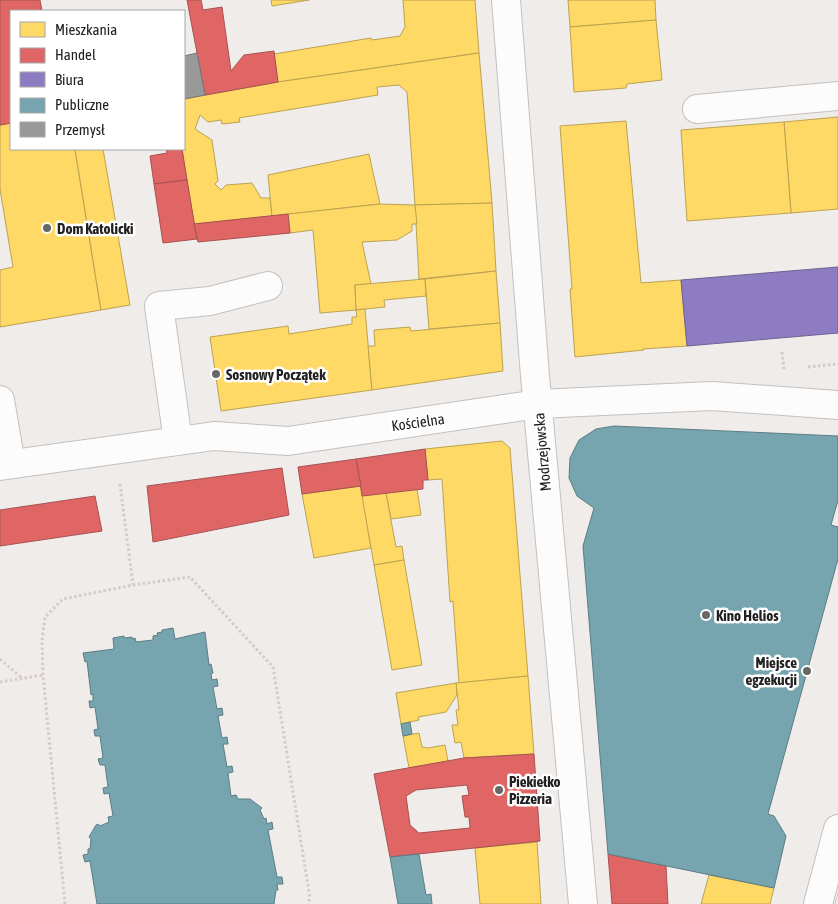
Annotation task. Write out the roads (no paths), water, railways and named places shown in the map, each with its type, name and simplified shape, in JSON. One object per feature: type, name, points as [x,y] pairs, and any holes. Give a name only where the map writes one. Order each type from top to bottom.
[{"type":"street","name":"Modrzejowska","points":[[506,0],[534,370],[583,904]]},
{"type":"street","points":[[697,109],[838,96]]},
{"type":"street","points":[[178,441],[160,306],[210,301],[268,286]]},
{"type":"street","name":"Kościelna","points":[[5,465],[214,436],[288,441],[538,404],[712,396],[838,406]]},
{"type":"street","points":[[0,400],[5,465]]},
{"type":"street","points":[[818,904],[838,829]]},
{"type":"tram line","points":[[835,904],[838,893]]},
{"type":"place","name":"Dom Katolicki","points":[[47,228]]},
{"type":"place","name":"Sosnowy Początek","points":[[216,374]]},
{"type":"place","name":"Kino Helios","points":[[706,615]]},
{"type":"place","name":"Miejsce egzekucji","points":[[807,671]]},
{"type":"place","name":"Piekiełko Pizzeria","points":[[499,790]]}]
